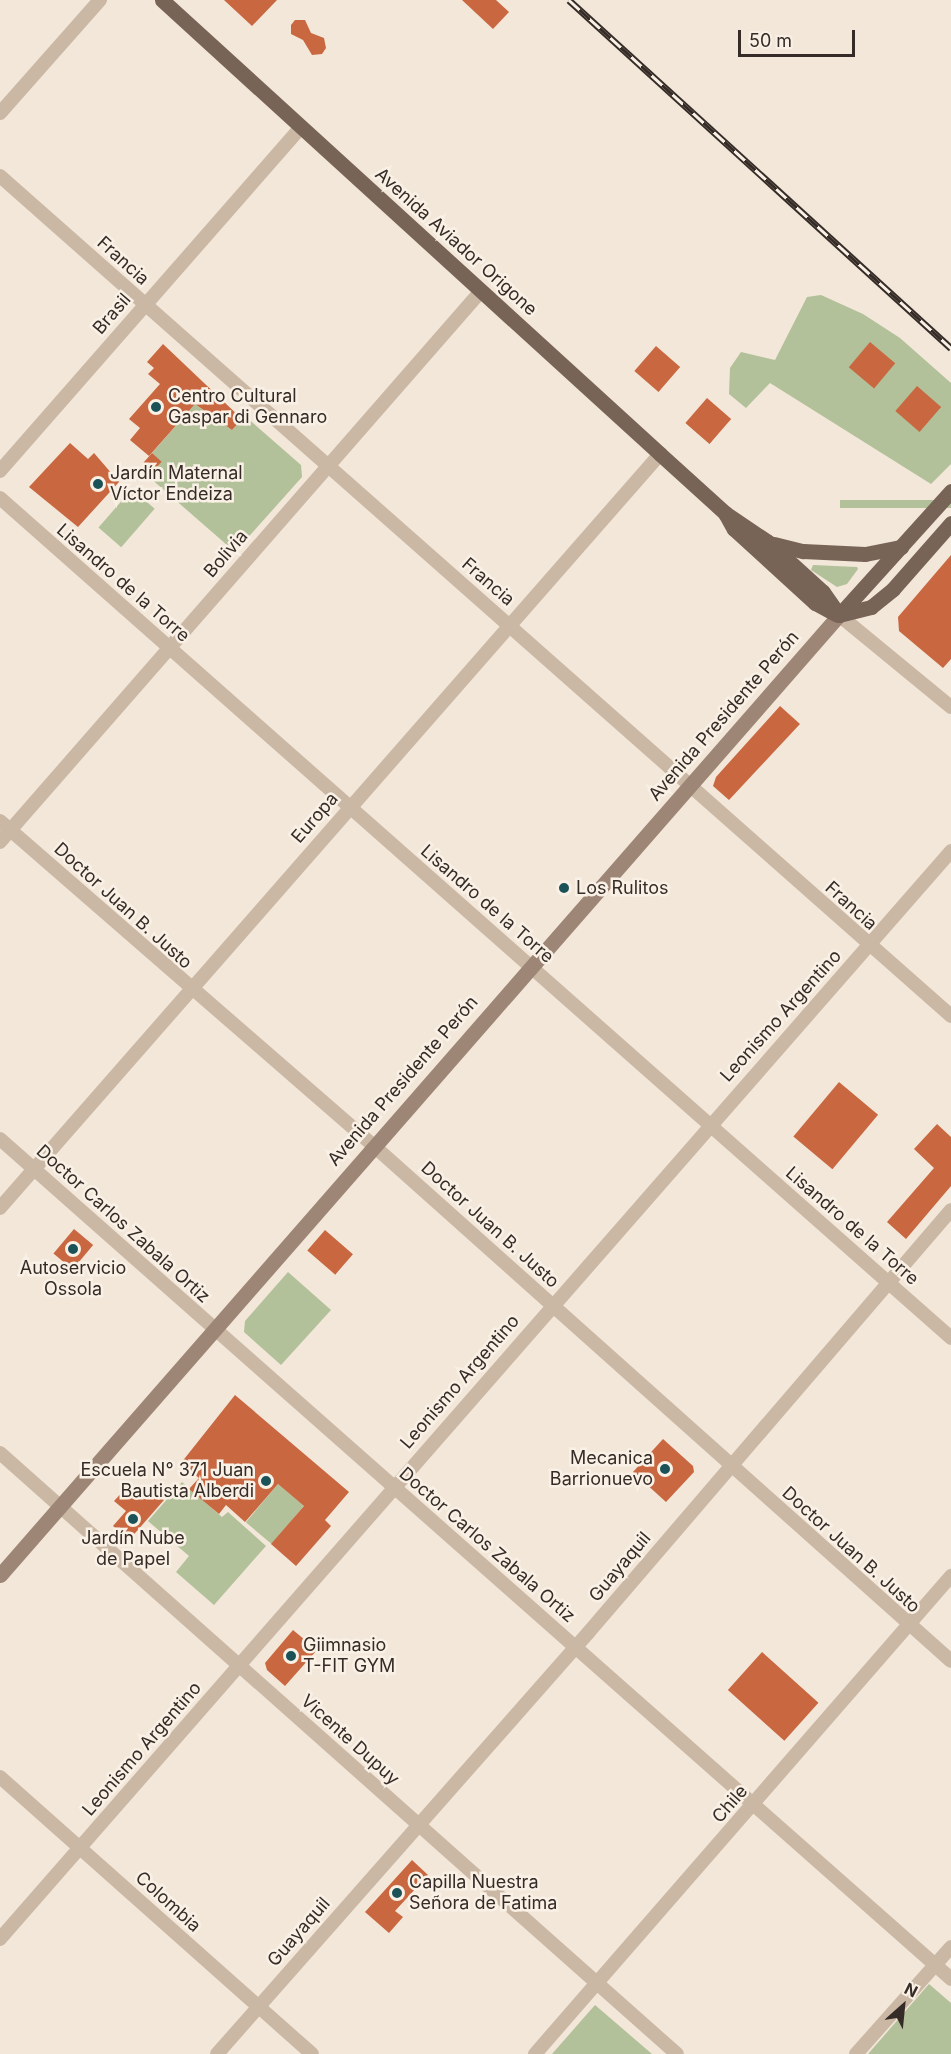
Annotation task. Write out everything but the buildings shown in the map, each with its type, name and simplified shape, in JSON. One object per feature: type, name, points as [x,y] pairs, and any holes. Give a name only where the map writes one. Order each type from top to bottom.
[{"type":"main road","name":"Avenida Aviador Origone","points":[[162,0],[725,513],[742,537],[815,603],[839,615]]},
{"type":"main road","name":"Avenida Presidente Perón","points":[[0,1575],[529,965],[951,491]]},
{"type":"main road","name":"Avenida Aviador Origone","points":[[725,513],[739,519],[768,542],[823,592],[839,615]]},
{"type":"main road","points":[[839,615],[871,607],[893,589],[951,523]]},
{"type":"main road","points":[[768,542],[803,551],[865,554],[902,547]]},
{"type":"street","points":[[0,113],[100,0]]},
{"type":"street","name":"Brasil","points":[[0,471],[301,127]]},
{"type":"street","name":"Francia","points":[[0,176],[690,784],[868,946],[951,1016]]},
{"type":"street","name":"Bolivia","points":[[0,842],[5,825],[169,647],[481,291]]},
{"type":"street","name":"Europa","points":[[0,1208],[508,624],[660,454]]},
{"type":"street","name":"Lisandro de la Torre","points":[[0,498],[951,1338]]},
{"type":"street","points":[[839,615],[951,707]]},
{"type":"street","name":"Doctor Juan B. Justo","points":[[5,825],[190,989],[374,1146],[729,1466],[951,1661]]},
{"type":"street","name":"Leonismo Argentino","points":[[0,1939],[709,1124],[951,851]]},
{"type":"street","name":"Doctor Carlos Zabala Ortiz","points":[[0,1139],[392,1487],[756,1803],[951,1979]]},
{"type":"street","name":"Guayaquil","points":[[218,2054],[417,1824],[576,1646],[951,1210]]},
{"type":"street","name":"Vicente Dupuy","points":[[0,1453],[677,2054]]},
{"type":"street","name":"Chile","points":[[535,2054],[756,1803],[951,1576]]},
{"type":"street","name":"Colombia","points":[[0,1777],[312,2054]]},
{"type":"street","points":[[856,2054],[951,1947]]},
{"type":"green space","points":[[821,295],[863,314],[900,338],[951,383],[951,464],[931,484],[770,383],[746,408],[729,394],[730,368],[741,352],[775,360],[807,297]]},
{"type":"green space","points":[[195,404],[232,430],[245,416],[301,465],[302,477],[235,552],[149,477],[161,462],[152,453]]},
{"type":"green space","points":[[132,489],[155,509],[121,547],[99,527]]},
{"type":"green space","points":[[840,500],[951,500],[951,508],[840,508]]},
{"type":"green space","points":[[813,565],[857,567],[858,569],[847,584],[837,587],[811,570]]},
{"type":"green space","points":[[288,1272],[331,1310],[281,1365],[244,1332],[245,1321]]},
{"type":"green space","points":[[182,1482],[222,1517],[228,1512],[266,1546],[214,1605],[176,1572],[189,1556],[148,1521]]},
{"type":"green space","points":[[278,1484],[304,1506],[272,1544],[246,1522]]},
{"type":"green space","points":[[929,1984],[951,2003],[951,2054],[868,2054]]},
{"type":"green space","points":[[595,2005],[652,2054],[552,2054]]},
{"type":"railway","points":[[569,0],[951,348]]},
{"type":"place","name":"Centro Cultural Gaspar di Gennaro","points":[[156,407]]},
{"type":"place","name":"Jardín Maternal Víctor Endeiza","points":[[98,484]]},
{"type":"place","name":"Los Rulitos","points":[[564,888]]},
{"type":"place","name":"Autoservicio Ossola","points":[[73,1249]]},
{"type":"place","name":"Mecanica Barrionuevo","points":[[665,1469]]},
{"type":"place","name":"Escuela N° 371 Juan Bautista Alberdi","points":[[266,1481]]},
{"type":"place","name":"Jardín Nube de Papel","points":[[133,1519]]},
{"type":"place","name":"Giimnasio T-FIT GYM","points":[[291,1656]]},
{"type":"place","name":"Capilla Nuestra Señora de Fatima","points":[[397,1893]]}]
